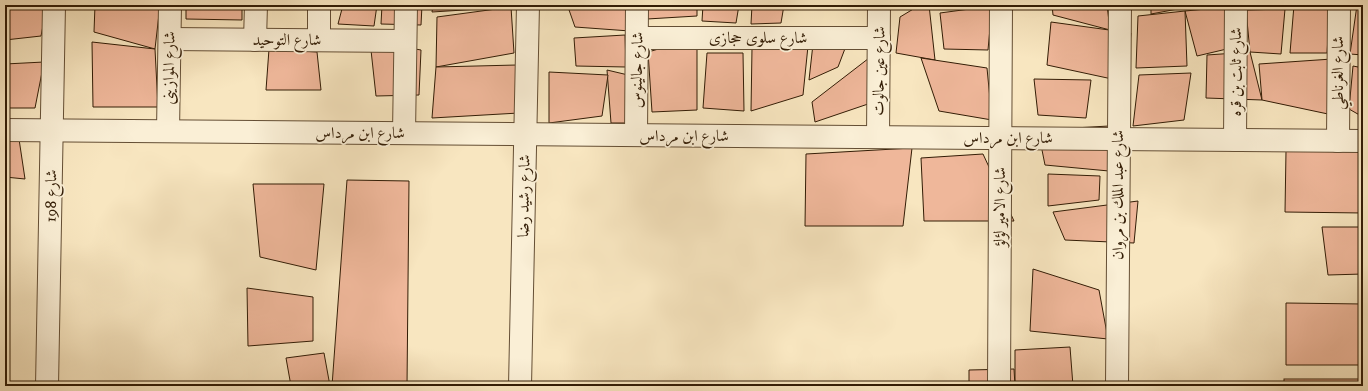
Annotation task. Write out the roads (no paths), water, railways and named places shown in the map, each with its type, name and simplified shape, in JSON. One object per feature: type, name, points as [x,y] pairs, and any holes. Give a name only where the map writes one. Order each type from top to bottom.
[{"type":"street","name":"شارع 198","points":[[48,386],[54,5]]},
{"type":"street","name":"شارع الموازينى","points":[[168,131],[170,5]]},
{"type":"street","points":[[255,40],[256,5]]},
{"type":"street","points":[[319,40],[320,5]]},
{"type":"street","points":[[404,133],[406,5]]},
{"type":"street","name":"شارع رشيد رضا","points":[[520,386],[528,5]]},
{"type":"street","name":"شارع جالينوس","points":[[636,135],[637,5]]},
{"type":"street","name":"شارع عين جالوت","points":[[878,137],[880,5]]},
{"type":"street","name":"شارع الامير لؤلؤ","points":[[998,386],[1001,5]]},
{"type":"street","name":"شارع عبد الملك بن مروان","points":[[1117,386],[1120,5]]},
{"type":"street","name":"شارع ثابت بن قره","points":[[1235,140],[1236,5]]},
{"type":"street","name":"شارع الغرناطي","points":[[1338,141],[1339,5]]},
{"type":"street","name":"شارع سلوى حجازى","points":[[637,38],[879,38]]},
{"type":"street","name":"شارع التوحيد","points":[[170,39],[405,41]]},
{"type":"street","name":"شارع ابن مرداس","points":[[5,130],[1363,141]]}]
